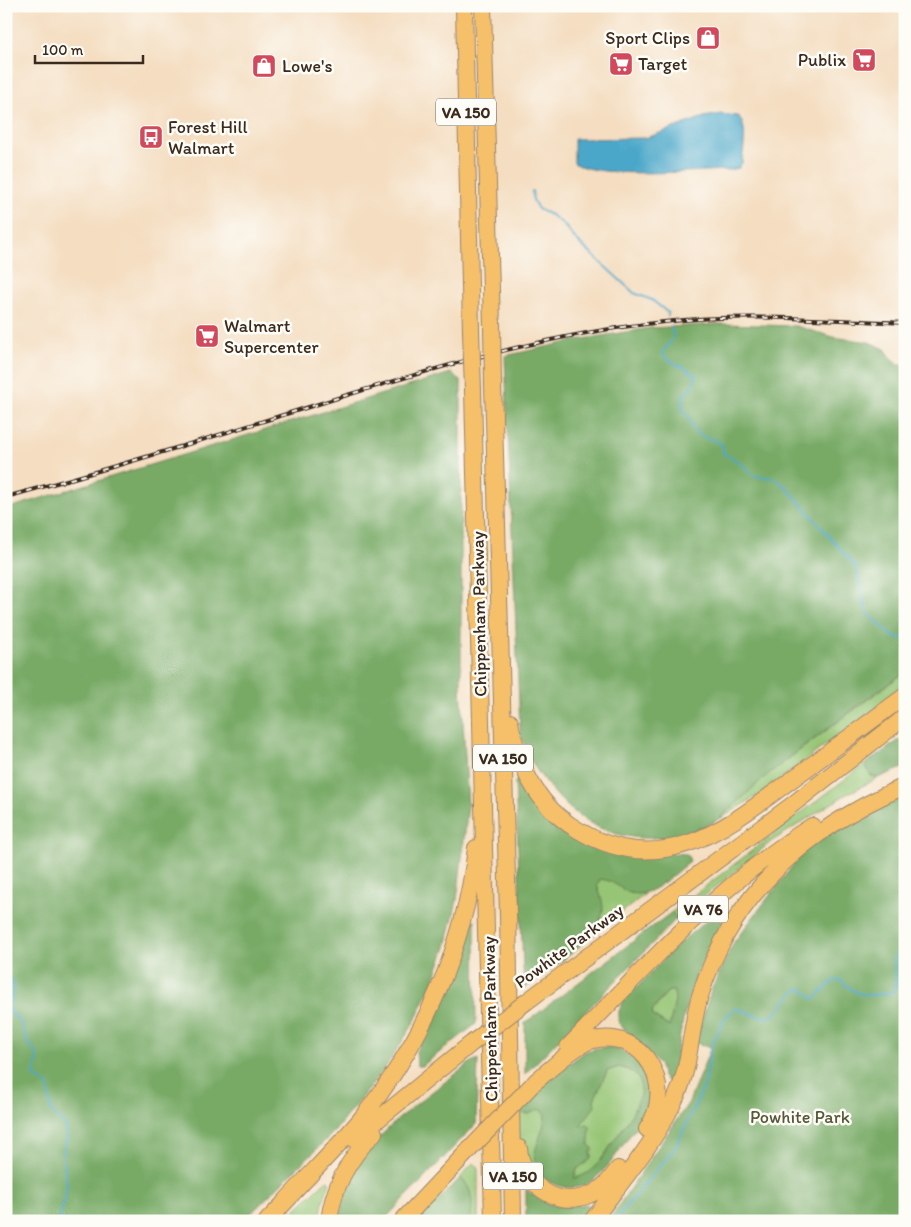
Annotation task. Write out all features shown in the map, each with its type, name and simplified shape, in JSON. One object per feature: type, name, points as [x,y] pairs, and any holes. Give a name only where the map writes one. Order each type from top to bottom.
[{"type":"highway","name":"Chippenham Parkway","points":[[464,6],[493,1221]]},
{"type":"highway","name":"Chippenham Parkway","points":[[483,6],[500,608],[513,1221]]},
{"type":"highway","points":[[283,1204],[372,1104],[417,1035],[453,953],[469,897],[477,842],[475,718],[478,608]]},
{"type":"highway","points":[[500,608],[509,719],[515,748],[529,781],[541,798],[563,821],[592,838],[622,848],[664,849],[686,844],[714,833],[745,814],[905,696]]},
{"type":"highway","name":"Powhite Parkway","points":[[267,1221],[283,1204],[367,1128],[905,717]]},
{"type":"highway","name":"VA 76","points":[[402,1221],[692,919],[741,876],[815,824],[872,793],[905,778]]},
{"type":"highway","points":[[592,1221],[670,1110],[684,1075],[696,1010],[706,979],[724,939],[745,905],[780,865],[819,832],[858,808],[905,786]]},
{"type":"highway","points":[[510,1041],[518,1085],[521,1162],[531,1181],[550,1195],[575,1198],[589,1195],[601,1188],[612,1178],[650,1125],[659,1105],[660,1088],[652,1067],[635,1049],[616,1041],[601,1039],[582,1045],[533,1084]]},
{"type":"highway","points":[[329,1221],[341,1178],[363,1144],[472,1048]]},
{"type":"highway","points":[[409,1221],[452,1167]]},
{"type":"green space","points":[[722,324],[796,326],[833,337],[869,342],[885,349],[894,361],[905,367],[905,672],[777,767],[714,822],[675,836],[644,838],[629,836],[600,828],[573,811],[547,784],[533,764],[523,742],[520,730],[505,356],[577,340],[650,328]]},
{"type":"green space","points":[[451,373],[461,381],[461,687],[468,806],[457,900],[446,947],[433,982],[414,1023],[385,1068],[334,1132],[243,1221],[6,1221],[6,509]]},
{"type":"green space","points":[[905,672],[905,686],[757,796],[720,819],[756,783]]},
{"type":"green space","points":[[905,736],[905,767],[878,778],[871,776],[865,764]]},
{"type":"green space","points":[[865,764],[871,776],[878,778],[845,795],[772,841],[676,919],[672,912]]},
{"type":"green space","points":[[519,778],[548,817],[568,835],[581,842],[610,851],[687,854],[690,861],[655,888],[639,894],[627,892],[611,882],[600,879],[597,885],[603,911],[590,936],[568,956],[524,989],[515,782]]},
{"type":"green space","name":"Powhite Park","points":[[905,796],[905,1221],[608,1221],[689,1102],[711,1047],[695,1043],[712,988],[734,942],[807,847],[866,809]]},
{"type":"green space","points":[[600,879],[612,880],[630,893],[645,894],[587,940],[601,914],[600,894],[597,885]]},
{"type":"green space","points":[[721,909],[728,912],[705,954],[690,993],[680,1034],[673,1080],[669,1083],[663,1077],[659,1064],[619,1024],[619,1011],[623,1002],[678,944]],"holes":[[[668,991],[674,991],[675,1001],[669,1027],[653,1016],[652,1011]]]},
{"type":"green space","points":[[672,912],[676,919],[525,1074],[525,1023]]},
{"type":"green space","points":[[475,921],[476,1024],[422,1066],[417,1066],[416,1051],[439,1011],[470,922]]},
{"type":"green space","points":[[668,991],[674,991],[675,1001],[670,1027],[653,1016],[652,1012]]},
{"type":"green space","points":[[609,1047],[619,1050],[636,1061],[643,1070],[650,1089],[647,1110],[612,1160],[595,1178],[583,1186],[559,1186],[544,1178],[535,1165],[535,1153],[545,1120],[545,1113],[540,1109],[529,1114],[509,1112],[584,1052]],"holes":[[[619,1067],[631,1072],[638,1078],[641,1086],[640,1095],[631,1115],[595,1166],[589,1172],[574,1178],[577,1169],[591,1159],[590,1152],[593,1151],[593,1148],[589,1145],[590,1126],[588,1124],[580,1126],[595,1106],[594,1100],[607,1071]]]},
{"type":"green space","points":[[478,1060],[476,1124],[383,1221],[340,1221],[345,1194],[355,1171],[369,1149],[406,1112],[470,1063]]},
{"type":"green space","points":[[619,1067],[631,1072],[638,1079],[641,1087],[636,1106],[625,1126],[595,1168],[582,1176],[574,1178],[577,1169],[592,1156],[580,1126],[607,1071]]},
{"type":"green space","points":[[540,1109],[545,1114],[545,1125],[535,1165],[542,1176],[535,1171],[524,1157],[509,1112],[529,1114]]},
{"type":"green space","points":[[473,1163],[478,1166],[478,1221],[470,1221],[471,1204],[469,1192],[460,1178]]},
{"type":"green space","points":[[460,1178],[468,1186],[470,1192],[472,1209],[470,1221],[417,1221]]},
{"type":"green space","points":[[327,1180],[330,1182],[323,1201],[320,1221],[283,1221]]},
{"type":"green space","points":[[526,1189],[541,1200],[554,1205],[587,1204],[589,1207],[580,1221],[526,1221]]},
{"type":"water","points":[[721,114],[738,116],[743,126],[744,145],[742,163],[739,168],[694,172],[626,173],[587,168],[574,163],[574,139],[646,138],[704,117]]},
{"type":"waterway","points":[[532,191],[533,200],[538,209],[551,215],[563,224],[577,241],[634,293],[652,300],[668,313],[668,316]]},
{"type":"waterway","points":[[671,326],[674,337],[662,353],[669,360],[696,376],[694,384],[684,394],[682,409],[694,430],[700,435],[723,445],[723,453],[742,464],[754,476],[775,478],[788,489],[856,567],[864,603],[869,615],[895,638],[905,638]]},
{"type":"waterway","points":[[905,915],[902,925],[905,929]]},
{"type":"waterway","points":[[614,1221],[675,1148],[705,1084],[711,1047],[723,1022],[733,1009],[765,1018],[770,1017],[779,1011],[796,990],[801,988],[814,999],[833,981],[841,980],[853,990],[864,995],[893,992],[896,985],[894,958],[905,946]]},
{"type":"waterway","points":[[6,970],[14,985],[9,1011],[21,1022],[28,1044],[35,1050],[37,1061],[34,1076],[48,1085],[51,1111],[66,1127],[67,1138],[63,1153],[67,1188],[59,1221]]},
{"type":"railway","points":[[6,497],[134,461],[423,372],[502,351],[582,334],[694,319],[784,318],[905,323]]},
{"type":"place","name":"Sport Clips","points":[[708,38]]},
{"type":"place","name":"Publix","points":[[864,60]]},
{"type":"place","name":"Target","points":[[621,64]]},
{"type":"place","name":"Lowe's","points":[[264,66]]},
{"type":"place","name":"Forest Hill Walmart","points":[[151,137]]},
{"type":"place","name":"Walmart Supercenter","points":[[207,336]]}]
